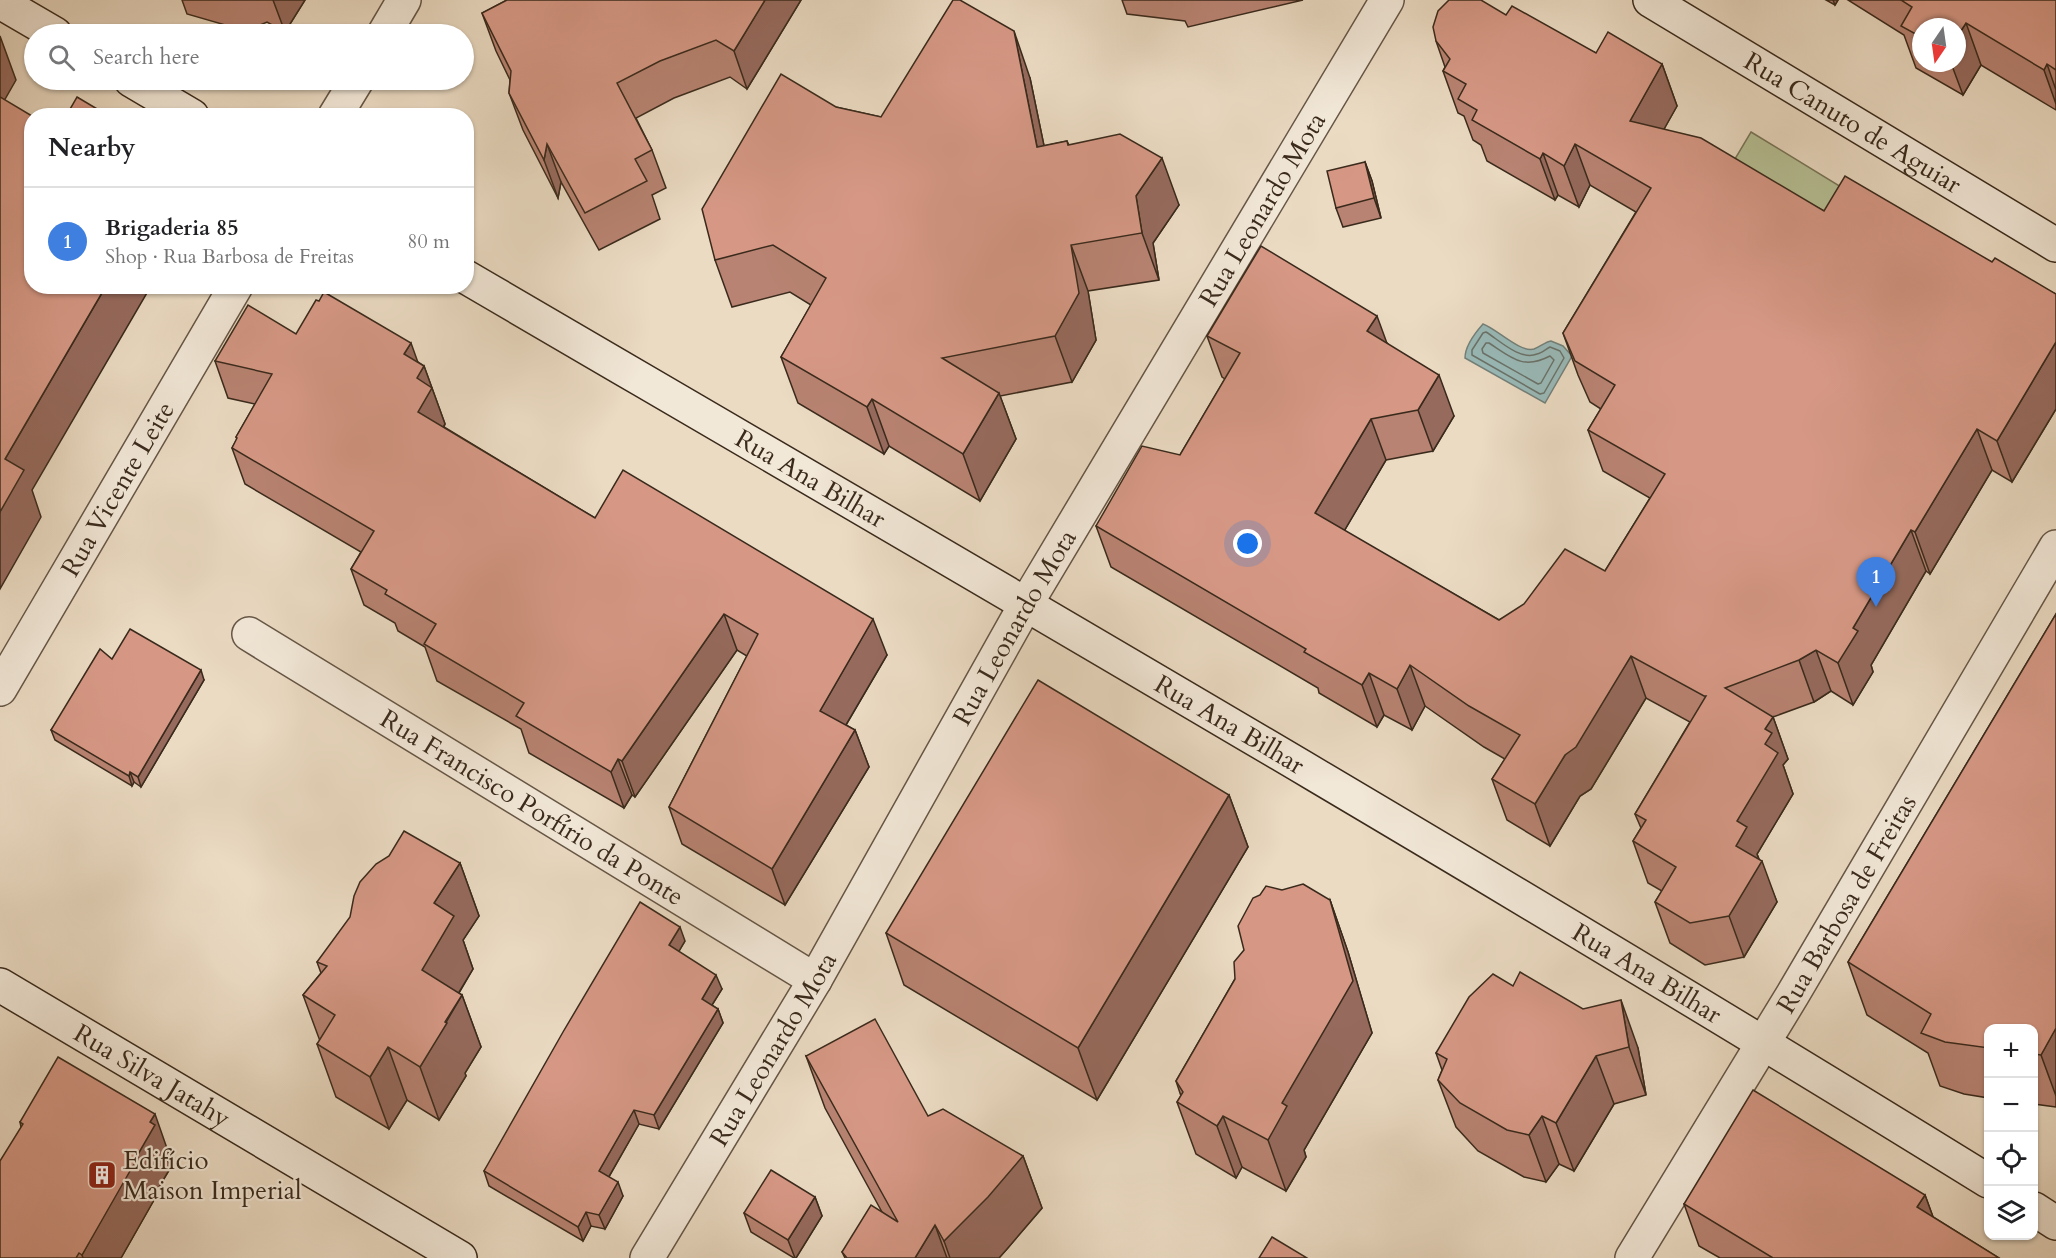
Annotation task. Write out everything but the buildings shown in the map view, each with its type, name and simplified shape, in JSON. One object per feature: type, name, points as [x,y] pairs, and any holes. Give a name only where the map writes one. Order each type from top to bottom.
[{"type":"street","points":[[390,24],[404,0]]},
{"type":"street","name":"Rua Leonardo Mota","points":[[647,1258],[815,980],[1026,604],[1387,0]]},
{"type":"street","name":"Rua Canuto de Aguiar","points":[[1650,0],[2056,245]]},
{"type":"street","points":[[0,2],[38,24]]},
{"type":"street","points":[[148,90],[178,108]]},
{"type":"street","points":[[340,108],[351,90]]},
{"type":"street","name":"Rua Ana Bilhar","points":[[474,282],[1026,604],[1764,1042],[1984,1178]]},
{"type":"street","name":"Rua Vicente Leite","points":[[0,689],[231,294]]},
{"type":"street","name":"Rua Barbosa de Freitas","points":[[1632,1258],[1764,1042],[2056,547]]},
{"type":"street","name":"Rua Francisco Porfírio da Ponte","points":[[249,634],[815,980]]},
{"type":"street","name":"Rua Silva Jatahy","points":[[0,985],[460,1258]]},
{"type":"street","points":[[2038,1212],[2056,1223]]},
{"type":"green space","points":[[1751,132],[1864,201],[1835,248],[1723,179]]},
{"type":"water","points":[[1483,324],[1522,347],[1534,349],[1551,341],[1563,346],[1572,356],[1545,403],[1465,358],[1469,345]]},
{"type":"place","name":"Brigaderia 85","points":[[1876,607]]},
{"type":"place","name":"Edifício Maison Imperial","points":[[102,1175]]}]
